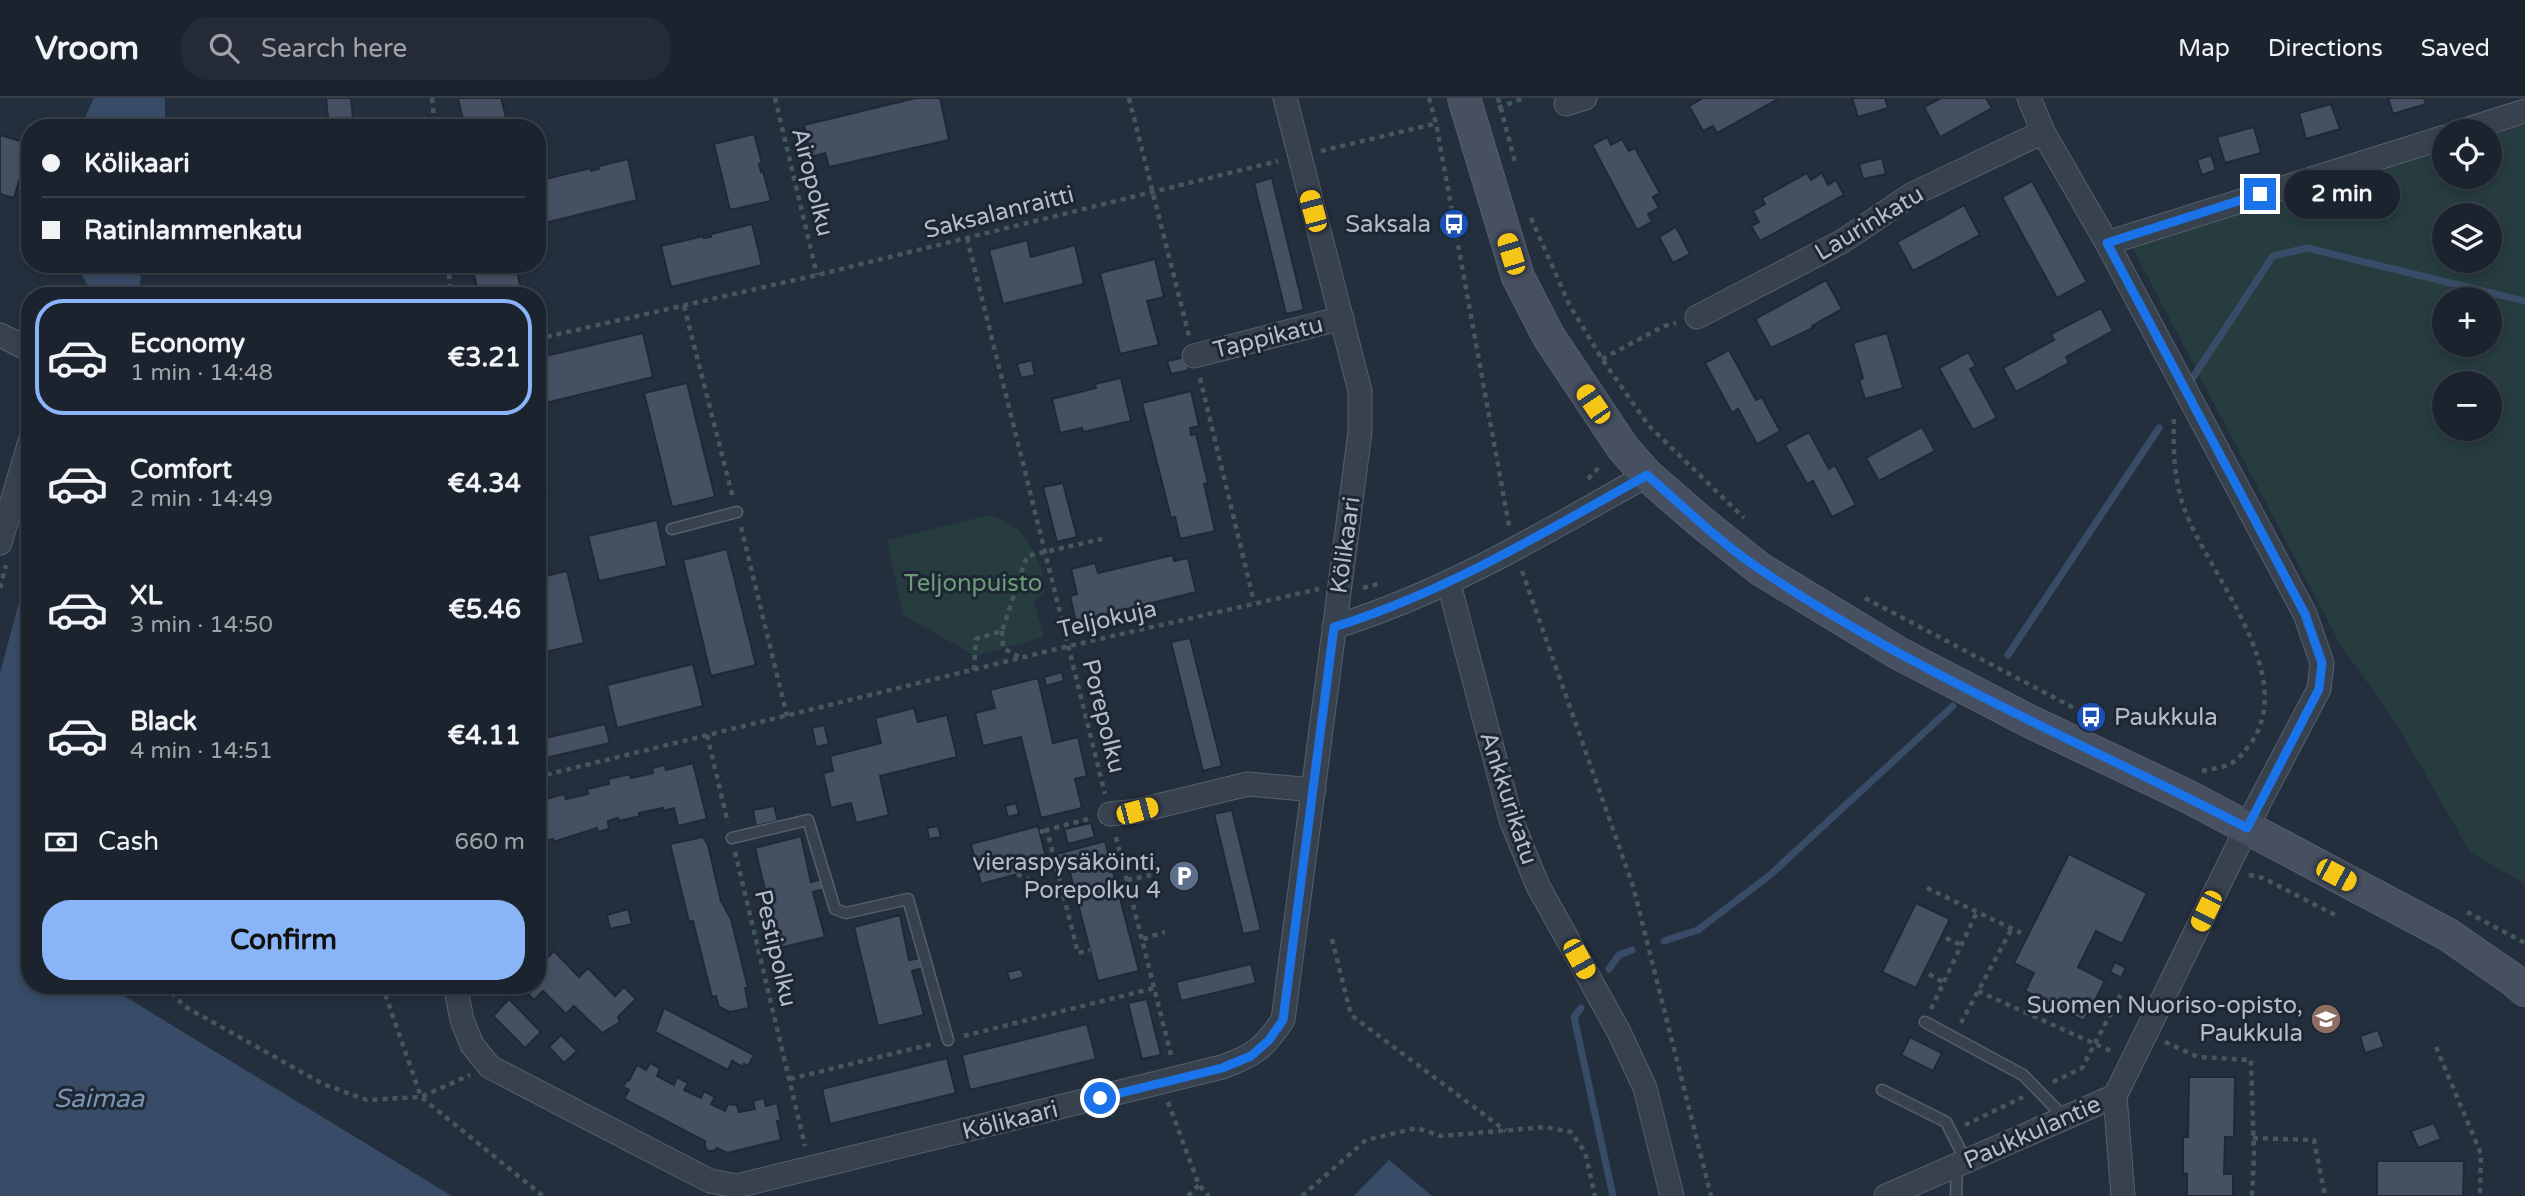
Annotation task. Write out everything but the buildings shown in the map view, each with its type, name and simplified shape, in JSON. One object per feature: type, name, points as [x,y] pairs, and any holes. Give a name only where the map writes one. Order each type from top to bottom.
[{"type":"street","name":"Kölikaari","points":[[457,994],[462,1020],[472,1045],[490,1067],[710,1181],[737,1186],[1222,1068],[1251,1056],[1269,1040],[1283,1020],[1360,432],[1360,391],[1284,98]]},
{"type":"street","name":"Paukkulantie","points":[[1886,1196],[2115,1096],[2319,689],[2322,663],[2305,614],[2107,243],[2043,132],[2029,98]]},
{"type":"street","points":[[1466,107],[1518,276],[1549,337],[1623,448],[1647,475],[1759,569],[1898,653],[2027,720],[2189,797],[2447,934],[2525,990]]},
{"type":"street","points":[[2500,119],[2525,111]]},
{"type":"street","name":"Laurinkatu","points":[[1696,317],[1843,242],[1911,195],[2043,132]]},
{"type":"street","points":[[2107,243],[2432,141]]},
{"type":"street","name":"Tappikatu","points":[[1194,356],[1342,318]]},
{"type":"street","points":[[2,335],[21,345]]},
{"type":"street","points":[[0,543],[21,472]]},
{"type":"street","points":[[1334,627],[1368,617],[1449,584],[1647,475]]},
{"type":"street","name":"Ankkurikatu","points":[[1449,584],[1511,820],[1538,886],[1619,1032],[1645,1088],[1672,1196]]},
{"type":"street","points":[[1110,814],[1137,811],[1248,784],[1314,790]]},
{"type":"street","points":[[2115,1096],[2123,1196]]},
{"type":"lane","points":[[672,529],[737,512]]},
{"type":"lane","points":[[732,838],[808,820],[835,909],[846,913],[908,899],[948,1040]]},
{"type":"lane","points":[[1925,1022],[1952,1039],[2023,1075],[2064,1118]]},
{"type":"lane","points":[[1882,1090],[1946,1122],[1961,1163],[1956,1196]]},
{"type":"path","points":[[432,98],[434,119]]},
{"type":"path","name":"Airopolku","points":[[775,98],[817,275]]},
{"type":"path","points":[[1430,98],[1515,550],[1633,886],[1711,1196]]},
{"type":"path","points":[[1498,98],[1517,171]]},
{"type":"path","name":"Saksalanraitti","points":[[546,336],[817,275],[1436,123],[1466,107]]},
{"type":"path","points":[[1528,209],[1569,304],[1602,359],[1649,426],[1748,521]]},
{"type":"path","name":"Porepolku","points":[[967,238],[1110,814],[1179,1079]]},
{"type":"path","points":[[1602,359],[1664,326],[1696,317]]},
{"type":"path","points":[[2179,380],[2173,446],[2176,484],[2201,545],[2246,630],[2265,680],[2265,705],[2259,732],[2241,757],[2228,765],[2202,771]]},
{"type":"path","points":[[1583,485],[1602,463],[1649,426]]},
{"type":"path","points":[[1496,530],[1521,518]]},
{"type":"path","points":[[1021,658],[1003,648],[1002,631],[1027,556],[1102,539]]},
{"type":"path","name":"Teljokuja","points":[[546,775],[1254,602],[1321,588],[1367,588],[1388,580]]},
{"type":"path","points":[[1853,591],[2103,723]]},
{"type":"path","points":[[974,670],[976,639],[1002,631]]},
{"type":"path","name":"Pestipolku","points":[[707,735],[810,1168]]},
{"type":"path","points":[[2190,765],[2214,777]]},
{"type":"path","points":[[1040,832],[1110,814]]},
{"type":"path","points":[[1047,830],[1078,953],[1090,950]]},
{"type":"path","points":[[2229,865],[2246,874],[2263,878],[2339,917]]},
{"type":"path","points":[[1017,874],[1064,897],[1075,895]]},
{"type":"path","points":[[1127,880],[1151,875]]},
{"type":"path","points":[[1927,888],[2021,933]]},
{"type":"path","points":[[2465,910],[2525,943]]},
{"type":"path","points":[[1925,1022],[1977,912]]},
{"type":"path","points":[[1952,1039],[2012,928]]},
{"type":"path","points":[[1142,939],[1165,932]]},
{"type":"path","points":[[1946,938],[1961,945]]},
{"type":"path","points":[[1332,939],[1351,1015],[1507,1131]]},
{"type":"path","points":[[1929,974],[1944,982]]},
{"type":"path","points":[[790,1079],[1154,988]]},
{"type":"path","points":[[1978,991],[2117,1054]]},
{"type":"path","points":[[174,994],[184,1006],[323,1084],[367,1100],[421,1097],[490,1067]]},
{"type":"path","points":[[385,994],[421,1097],[543,1196]]},
{"type":"path","points":[[2149,1027],[2163,1040],[2198,1057],[2250,1060],[2252,1196]]},
{"type":"path","points":[[2436,1047],[2481,1154],[2482,1196]]},
{"type":"path","points":[[1179,1079],[1168,1101],[1199,1185],[1209,1196]]},
{"type":"path","points":[[1302,1196],[1366,1140],[1417,1128],[1441,1136],[1545,1127],[1571,1132],[1586,1152],[1595,1196]]},
{"type":"path","points":[[2253,1138],[2314,1140],[2325,1196]]},
{"type":"path","points":[[1188,1196],[1199,1185]]},
{"type":"green space","points":[[2525,125],[2525,884],[2470,852],[2396,723],[2340,644],[2130,243],[2432,153],[2432,189],[2502,189],[2502,132]]},
{"type":"green space","name":"Teljonpuisto","points":[[989,515],[1013,526],[1028,542],[1039,562],[1044,592],[1034,601],[1044,637],[975,656],[903,615],[887,540]]},
{"type":"water","points":[[94,98],[165,98],[165,119],[84,119]]},
{"type":"water","points":[[81,273],[141,273],[140,287],[88,287]]},
{"type":"water","name":"Saimaa","points":[[21,600],[21,994],[121,994],[452,1196],[0,1196],[0,673]]},
{"type":"water","points":[[1389,1160],[1432,1196],[1354,1196]]},
{"type":"waterway","points":[[2192,379],[2273,256],[2307,248],[2525,301]]},
{"type":"waterway","points":[[2008,655],[2159,428]]},
{"type":"waterway","points":[[1664,941],[1698,930],[1770,875],[1953,706]]},
{"type":"waterway","points":[[1609,969],[1619,955],[1632,950]]},
{"type":"waterway","points":[[1581,1008],[1574,1017],[1613,1196]]},
{"type":"place","name":"Saksala","points":[[1454,224]]},
{"type":"place","name":"Paukkula","points":[[2091,717]]},
{"type":"place","name":"vieraspysäköinti, Porepolku 4","points":[[1184,876]]},
{"type":"place","name":"Suomen Nuoriso-opisto, Paukkula","points":[[2326,1019]]},
{"type":"route","points":[[1100,1098],[1222,1068],[1251,1056],[1269,1040],[1283,1020],[1334,627],[1368,617],[1449,584],[1647,475],[1759,569],[1898,653],[2247,828],[2319,689],[2322,663],[2305,614],[2107,243],[2260,194]]}]
